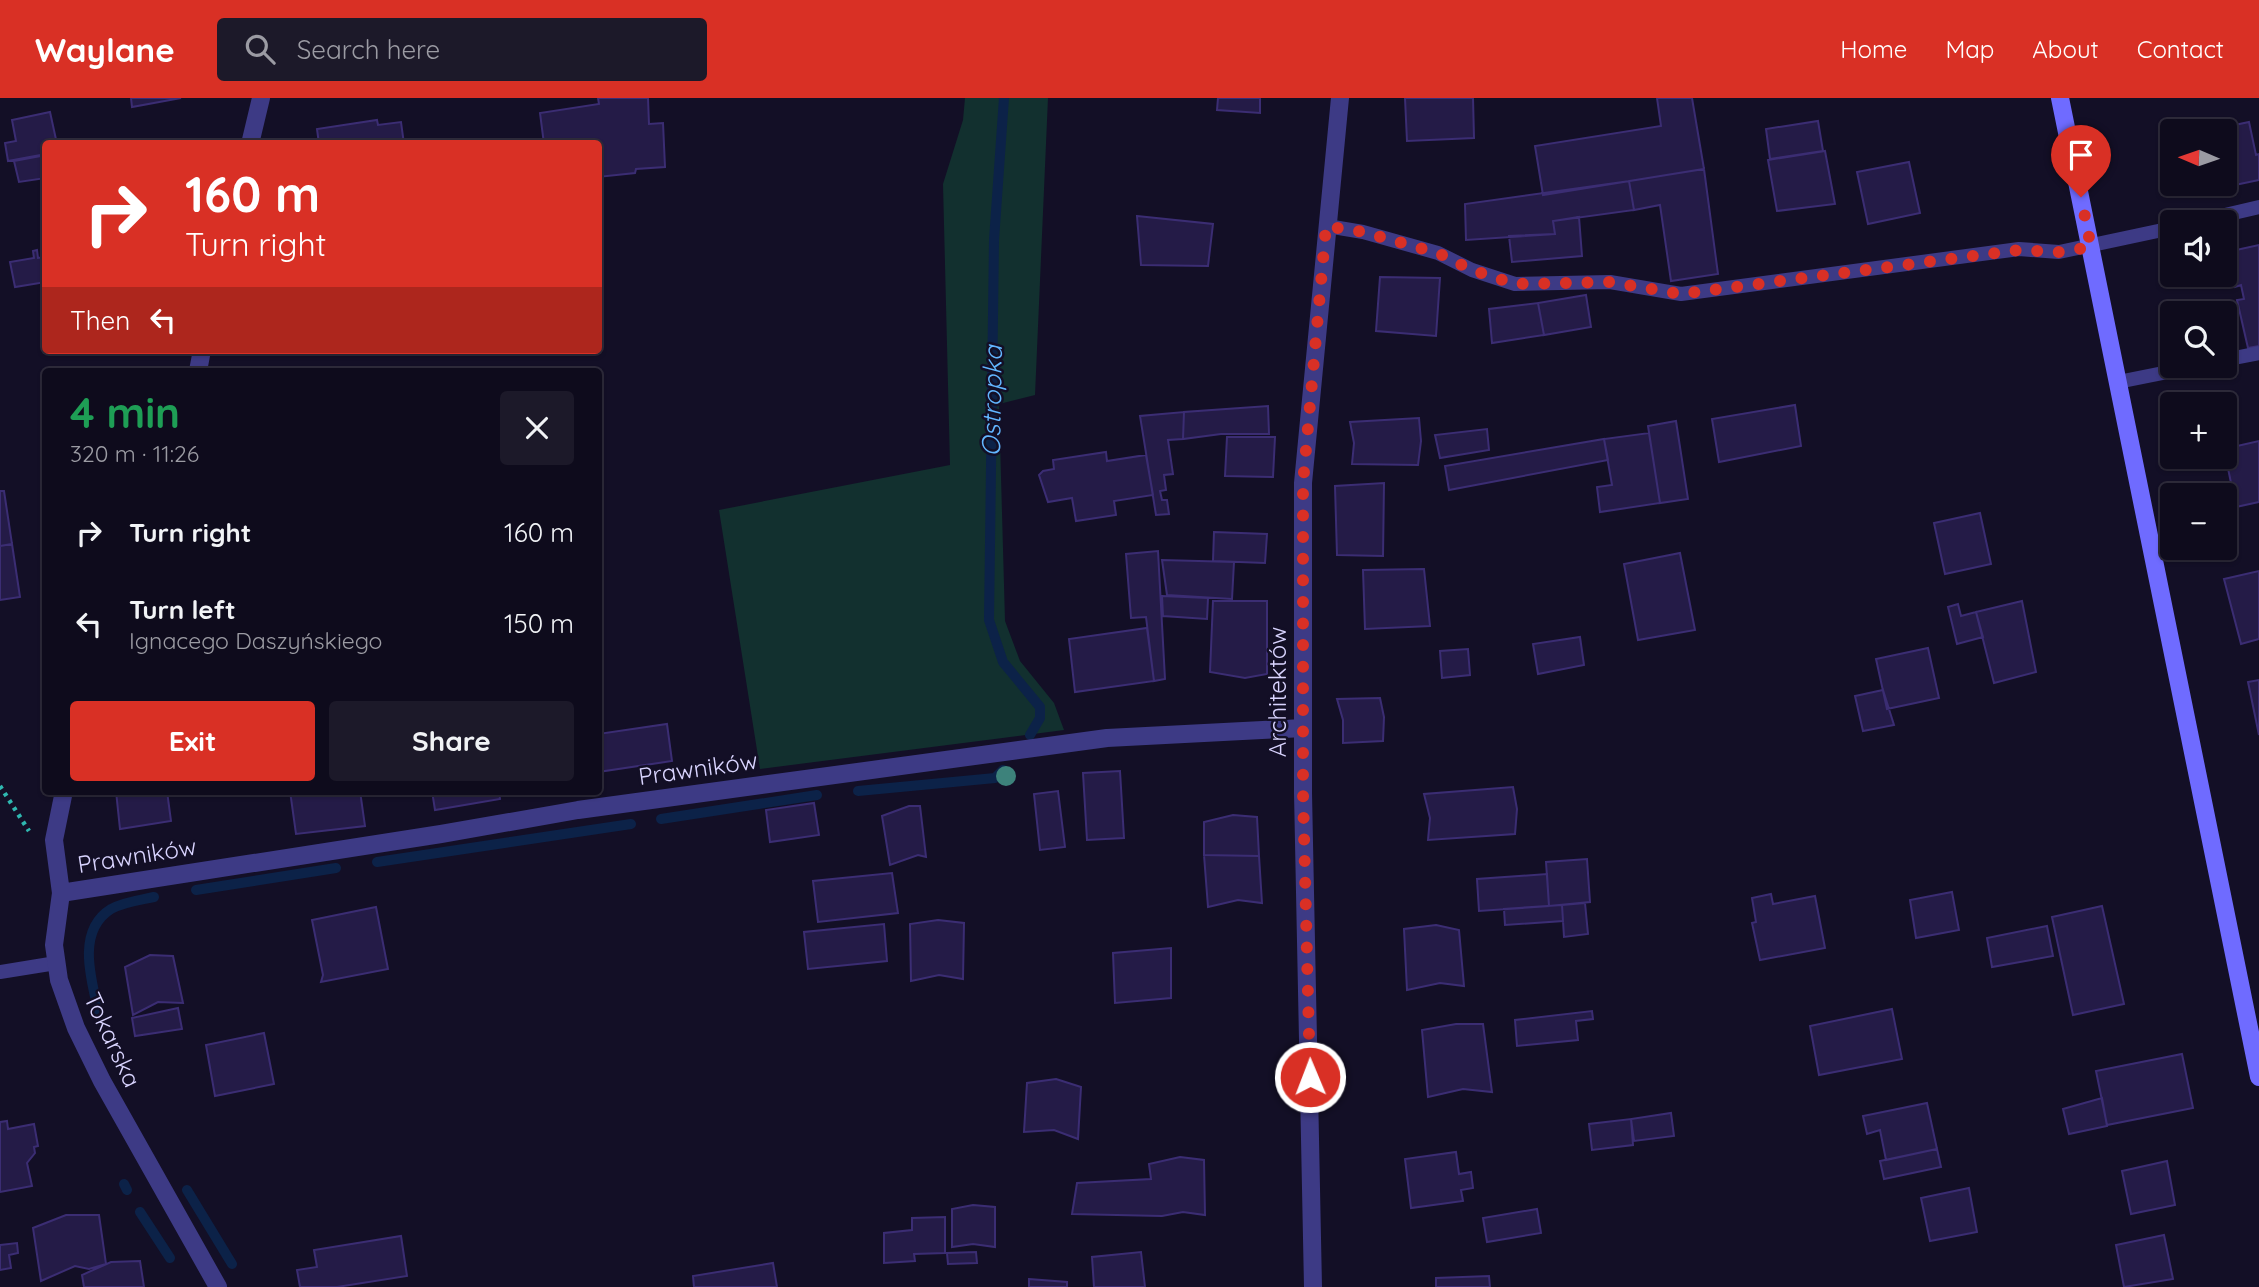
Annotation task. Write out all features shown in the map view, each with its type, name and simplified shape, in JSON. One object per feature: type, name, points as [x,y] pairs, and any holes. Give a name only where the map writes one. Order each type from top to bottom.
[{"type":"main road","points":[[2060,98],[2259,1077]]},
{"type":"street","points":[[251,140],[261,98]]},
{"type":"street","name":"Architektów","points":[[1313,1287],[1303,728],[1303,483],[1340,98]]},
{"type":"street","name":"Prawników","points":[[61,893],[578,810],[1107,738],[1303,728]]},
{"type":"street","name":"Tokarska","points":[[63,795],[54,840],[61,893],[55,918],[59,980],[76,1028],[102,1080],[218,1287]]},
{"type":"lane","points":[[2237,212],[2259,207]]},
{"type":"lane","points":[[1326,226],[1363,232],[1438,253],[1472,270],[1515,284],[1610,282],[1681,294],[2019,250],[2059,252],[2160,231]]},
{"type":"lane","points":[[2237,357],[2259,353]]},
{"type":"lane","points":[[2118,382],[2160,374]]},
{"type":"lane","points":[[0,972],[57,963]]},
{"type":"green space","points":[[965,98],[1048,98],[1035,395],[999,404],[1005,621],[1020,661],[1054,703],[1064,730],[760,769],[719,510],[950,465],[943,184],[963,120]]},
{"type":"building","points":[[131,98],[181,98],[132,107]]},
{"type":"building","points":[[598,98],[648,98],[649,124],[663,123],[665,167],[636,169],[635,173],[602,177],[602,140],[543,140],[540,113],[599,104]]},
{"type":"building","points":[[1218,98],[1260,98],[1260,113],[1217,110]]},
{"type":"building","points":[[1405,98],[1473,98],[1474,138],[1407,141]]},
{"type":"building","points":[[1657,98],[1692,98],[1704,169],[1543,195],[1535,146],[1661,126]]},
{"type":"building","points":[[50,112],[56,140],[42,140],[42,155],[8,161],[5,143],[16,141],[12,120]]},
{"type":"building","points":[[377,120],[378,125],[401,122],[403,140],[318,140],[317,129]]},
{"type":"building","points":[[1818,121],[1823,151],[1770,159],[1766,129]]},
{"type":"building","points":[[2249,122],[2256,155],[2259,154],[2259,180],[2237,185],[2237,125]]},
{"type":"building","points":[[1825,151],[1835,204],[1777,211],[1768,160]]},
{"type":"building","points":[[42,156],[42,179],[19,182],[14,161]]},
{"type":"building","points":[[1909,162],[1920,213],[1868,224],[1857,172]]},
{"type":"building","points":[[1704,169],[1718,274],[1671,281],[1660,205],[1634,210],[1629,181]]},
{"type":"building","points":[[1629,181],[1634,210],[1553,221],[1555,234],[1466,240],[1465,204]]},
{"type":"building","points":[[1137,216],[1213,224],[1208,266],[1141,265]]},
{"type":"building","points":[[1579,217],[1582,256],[1512,262],[1509,236],[1555,234],[1553,221]]},
{"type":"building","points":[[2259,245],[2259,346],[2248,348],[2237,300],[2244,299],[2241,285],[2237,286],[2237,250]]},
{"type":"building","points":[[37,250],[38,258],[42,258],[42,283],[15,287],[10,262],[34,258],[33,251]]},
{"type":"building","points":[[1380,277],[1440,278],[1436,336],[1376,331]]},
{"type":"building","points":[[1586,295],[1591,327],[1544,335],[1538,303]]},
{"type":"building","points":[[1538,303],[1544,335],[1492,343],[1489,309]]},
{"type":"building","points":[[1795,405],[1801,446],[1719,462],[1712,419]]},
{"type":"building","points":[[1268,406],[1269,434],[1221,434],[1183,439],[1184,412]]},
{"type":"building","points":[[1184,412],[1183,439],[1168,440],[1173,474],[1164,475],[1166,490],[1160,491],[1162,500],[1167,500],[1169,514],[1156,515],[1140,416]]},
{"type":"building","points":[[1419,418],[1421,441],[1418,465],[1352,464],[1354,443],[1350,422]]},
{"type":"building","points":[[1676,421],[1688,499],[1660,503],[1648,426]]},
{"type":"building","points":[[1487,429],[1489,450],[1440,458],[1435,435]]},
{"type":"building","points":[[1649,433],[1660,503],[1600,512],[1597,487],[1612,485],[1604,439]]},
{"type":"building","points":[[1227,437],[1275,437],[1273,477],[1225,476]]},
{"type":"building","points":[[1604,439],[1608,460],[1449,490],[1445,466]]},
{"type":"building","points":[[2259,441],[2259,502],[2237,507],[2237,483],[2231,483],[2228,469],[2237,469],[2237,446]]},
{"type":"building","points":[[1106,452],[1107,461],[1146,455],[1153,495],[1114,501],[1116,515],[1076,521],[1072,498],[1048,502],[1039,475],[1043,471],[1054,469],[1053,460]]},
{"type":"building","points":[[1384,483],[1383,556],[1337,555],[1335,486]]},
{"type":"building","points":[[0,491],[4,491],[12,544],[0,546]]},
{"type":"building","points":[[1980,513],[1991,564],[1945,574],[1934,523]]},
{"type":"building","points":[[1214,532],[1267,534],[1265,563],[1213,561]]},
{"type":"building","points":[[12,544],[20,597],[0,600],[0,546]]},
{"type":"building","points":[[1158,551],[1165,679],[1154,681],[1146,617],[1131,618],[1126,554]]},
{"type":"building","points":[[1680,553],[1695,630],[1638,640],[1624,564]]},
{"type":"building","points":[[1162,560],[1234,562],[1232,599],[1167,595]]},
{"type":"building","points":[[1424,569],[1430,626],[1365,629],[1363,570]]},
{"type":"building","points":[[2259,571],[2259,639],[2241,644],[2224,579]]},
{"type":"building","points":[[1162,596],[1208,598],[1207,619],[1163,616]]},
{"type":"building","points":[[1213,601],[1267,601],[1267,674],[1245,678],[1210,672]]},
{"type":"building","points":[[2022,601],[2036,672],[1994,683],[1976,612]]},
{"type":"building","points":[[1958,604],[1961,616],[1976,612],[1983,637],[1957,644],[1948,607]]},
{"type":"building","points":[[1147,628],[1154,681],[1075,692],[1069,639]]},
{"type":"building","points":[[1580,637],[1584,665],[1538,674],[1533,644]]},
{"type":"building","points":[[1928,648],[1939,698],[1887,709],[1876,659]]},
{"type":"building","points":[[1468,649],[1470,675],[1442,678],[1440,651]]},
{"type":"building","points":[[2259,680],[2259,735],[2248,682]]},
{"type":"building","points":[[1883,690],[1894,725],[1863,731],[1855,696]]},
{"type":"building","points":[[1380,698],[1384,717],[1383,741],[1343,743],[1343,720],[1337,699]]},
{"type":"building","points":[[667,724],[672,761],[602,771],[602,733]]},
{"type":"building","points":[[1120,771],[1124,838],[1087,840],[1083,773]]},
{"type":"building","points":[[1513,787],[1517,809],[1515,834],[1428,840],[1430,818],[1424,794]]},
{"type":"building","points":[[1058,791],[1065,847],[1040,850],[1034,794]]},
{"type":"building","points":[[116,795],[168,795],[171,821],[120,829]]},
{"type":"building","points":[[291,795],[361,795],[365,826],[296,834]]},
{"type":"building","points":[[433,795],[500,795],[500,799],[435,810]]},
{"type":"building","points":[[814,803],[819,835],[770,842],[766,810]]},
{"type":"building","points":[[909,806],[920,806],[926,857],[918,855],[890,865],[882,816]]},
{"type":"building","points":[[1233,815],[1257,817],[1259,856],[1204,855],[1204,822]]},
{"type":"building","points":[[1204,855],[1259,856],[1262,903],[1238,900],[1208,907]]},
{"type":"building","points":[[1587,859],[1590,902],[1549,906],[1546,862]]},
{"type":"building","points":[[892,873],[898,913],[818,922],[813,881]]},
{"type":"building","points":[[1547,874],[1549,906],[1479,911],[1477,879]]},
{"type":"building","points":[[1952,892],[1959,930],[1916,938],[1910,900]]},
{"type":"building","points":[[1771,894],[1773,904],[1815,896],[1825,948],[1760,960],[1752,923],[1756,922],[1752,898]]},
{"type":"building","points":[[1585,903],[1588,934],[1564,937],[1562,905]]},
{"type":"building","points":[[1562,905],[1563,921],[1505,925],[1504,909]]},
{"type":"building","points":[[2102,906],[2124,1004],[2073,1015],[2052,917]]},
{"type":"building","points":[[376,907],[388,969],[321,982],[323,975],[312,920]]},
{"type":"building","points":[[938,920],[964,923],[963,979],[939,975],[911,981],[910,924]]},
{"type":"building","points":[[884,924],[887,961],[808,969],[804,932]]},
{"type":"building","points":[[1436,925],[1459,930],[1464,986],[1440,983],[1407,990],[1404,929]]},
{"type":"building","points":[[2047,926],[2053,956],[1992,967],[1987,938]]},
{"type":"building","points":[[1171,948],[1171,998],[1115,1003],[1113,953]]},
{"type":"building","points":[[150,955],[173,956],[183,1003],[158,1002],[133,1015],[125,967]]},
{"type":"building","points":[[178,1008],[182,1029],[135,1036],[132,1018]]},
{"type":"building","points":[[1892,1009],[1902,1059],[1819,1075],[1810,1026]]},
{"type":"building","points":[[1592,1011],[1593,1019],[1576,1021],[1578,1040],[1517,1046],[1515,1020]]},
{"type":"building","points":[[1456,1024],[1483,1024],[1492,1092],[1463,1089],[1428,1097],[1422,1030]]},
{"type":"building","points":[[264,1033],[274,1084],[215,1096],[206,1045]]},
{"type":"building","points":[[2182,1054],[2193,1108],[2107,1125],[2096,1071]]},
{"type":"building","points":[[1056,1079],[1081,1087],[1078,1139],[1054,1130],[1024,1132],[1027,1083]]},
{"type":"building","points":[[2102,1098],[2107,1126],[2069,1134],[2063,1109]]},
{"type":"building","points":[[1927,1103],[1937,1149],[1886,1160],[1880,1130],[1867,1134],[1863,1116]]},
{"type":"building","points":[[1671,1113],[1674,1136],[1634,1141],[1631,1119]]},
{"type":"building","points":[[1631,1119],[1633,1145],[1592,1150],[1589,1124]]},
{"type":"building","points":[[7,1121],[8,1129],[34,1124],[38,1146],[34,1147],[35,1153],[27,1163],[32,1186],[0,1192],[0,1122]]},
{"type":"building","points":[[1937,1149],[1941,1167],[1884,1179],[1880,1161]]},
{"type":"building","points":[[1456,1152],[1459,1174],[1471,1172],[1473,1188],[1461,1190],[1463,1201],[1411,1208],[1405,1159]]},
{"type":"building","points":[[1180,1157],[1204,1160],[1205,1215],[1183,1212],[1162,1216],[1072,1214],[1077,1183],[1151,1179],[1149,1164]]},
{"type":"building","points":[[2167,1161],[2175,1205],[2131,1214],[2122,1171]]},
{"type":"building","points":[[1969,1188],[1977,1232],[1930,1241],[1921,1198]]},
{"type":"building","points":[[973,1205],[995,1207],[995,1247],[973,1244],[952,1247],[952,1209]]},
{"type":"building","points":[[1537,1209],[1541,1233],[1487,1242],[1483,1218]]},
{"type":"building","points":[[66,1215],[99,1215],[106,1264],[89,1269],[75,1266],[41,1281],[33,1228]]},
{"type":"building","points":[[945,1217],[945,1253],[914,1254],[915,1261],[884,1263],[884,1233],[912,1230],[912,1218]]},
{"type":"building","points":[[2164,1235],[2173,1279],[2124,1287],[2116,1245]]},
{"type":"building","points":[[401,1236],[407,1276],[337,1287],[300,1287],[297,1270],[317,1267],[314,1250]]},
{"type":"building","points":[[17,1243],[18,1253],[9,1255],[11,1268],[0,1270],[0,1245]]},
{"type":"building","points":[[976,1252],[977,1263],[948,1264],[947,1253]]},
{"type":"building","points":[[1141,1252],[1145,1287],[1094,1287],[1092,1257]]},
{"type":"building","points":[[140,1261],[144,1287],[84,1287],[82,1275],[111,1262]]},
{"type":"building","points":[[773,1263],[777,1287],[694,1287],[693,1276]]},
{"type":"building","points":[[1489,1276],[1490,1287],[1436,1287],[1436,1278]]},
{"type":"building","points":[[1029,1279],[1067,1282],[1067,1287],[1029,1287]]},
{"type":"waterway","name":"Ostropka","points":[[1004,98],[994,240],[989,620],[1003,662],[1040,707],[1040,718],[1030,735]]},
{"type":"waterway","points":[[858,791],[995,778],[1003,770]]},
{"type":"waterway","points":[[661,819],[817,795]]},
{"type":"waterway","points":[[377,862],[631,824]]},
{"type":"waterway","points":[[196,890],[336,868]]},
{"type":"waterway","points":[[100,1018],[89,960],[93,931],[100,919],[111,909],[154,897]]},
{"type":"waterway","points":[[124,1184],[127,1190]]},
{"type":"waterway","points":[[187,1190],[232,1264]]},
{"type":"waterway","points":[[140,1212],[170,1258]]},
{"type":"route","points":[[1310,1077],[1303,793],[1303,483],[1326,226],[1363,232],[1438,253],[1472,270],[1515,284],[1610,282],[1681,294],[2019,250],[2059,252],[2091,247],[2081,197]]}]
